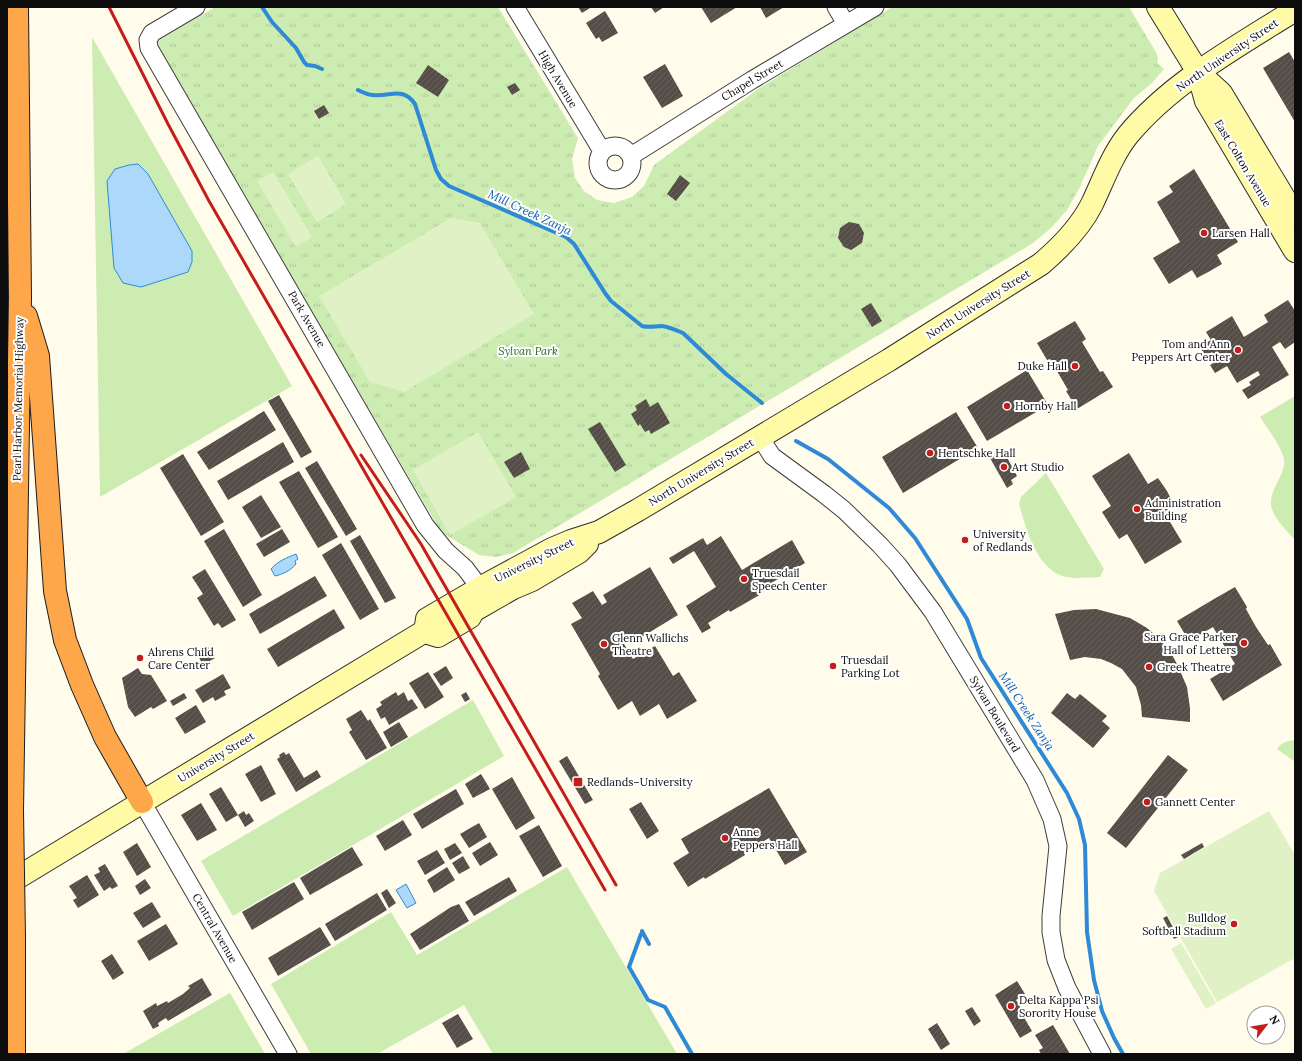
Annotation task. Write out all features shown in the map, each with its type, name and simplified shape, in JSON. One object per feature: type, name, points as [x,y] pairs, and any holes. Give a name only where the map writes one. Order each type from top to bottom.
[{"type":"highway","name":"Pearl Harbor Memorial Highway","points":[[14,1054],[12,810],[20,297],[17,7]]},
{"type":"highway","points":[[20,297],[38,356],[55,591],[65,640],[82,685],[106,737],[142,802]]},
{"type":"street","name":"Park Avenue","points":[[196,7],[152,33],[148,40],[150,48],[425,524],[446,551],[465,568],[480,588]]},
{"type":"street","name":"High Avenue","points":[[515,7],[602,151]]},
{"type":"street","points":[[836,7],[846,24]]},
{"type":"street","name":"Chapel Street","points":[[631,156],[740,87],[875,7]]},
{"type":"street","name":"East Colton Avenue","points":[[1158,7],[1198,72],[1221,93],[1295,216]]},
{"type":"street","name":"North University Street","points":[[599,532],[889,360],[1041,264],[1076,230],[1091,206],[1111,164],[1127,136],[1145,116],[1198,72],[1295,10]]},
{"type":"street","name":"East Colton Avenue","points":[[1198,72],[1206,101],[1295,251]]},
{"type":"street","points":[[612,146],[623,147],[631,156],[632,161],[630,172],[621,179],[616,180],[605,176],[599,167],[599,156],[602,151],[612,146]]},
{"type":"street","name":"Sylvan Boulevard","points":[[760,437],[772,456],[844,510],[898,565],[933,612],[1035,780],[1052,819],[1058,846],[1050,916],[1056,960],[1066,988],[1102,1054]]},
{"type":"street","name":"University Street","points":[[425,632],[427,619],[480,588],[552,549],[599,532]]},
{"type":"street","name":"University Street","points":[[7,884],[425,632],[438,636],[470,617],[473,612],[513,588],[532,580],[578,552],[599,532]]},
{"type":"street","name":"Central Avenue","points":[[142,802],[288,1054]]},
{"type":"green space","name":"Sylvan Park","points":[[215,7],[498,7],[578,138],[572,159],[575,178],[584,191],[597,200],[614,203],[632,197],[644,186],[654,165],[761,87],[892,7],[1129,7],[1157,54],[1157,63],[1164,69],[1152,83],[1134,98],[1098,146],[1079,189],[1067,210],[1051,228],[1033,243],[513,553],[496,557],[479,555],[441,532],[158,49],[158,41]]},
{"type":"green space","points":[[92,37],[292,386],[100,497]]},
{"type":"green space","points":[[318,156],[346,204],[317,222],[288,174]]},
{"type":"green space","points":[[273,172],[312,237],[296,247],[257,181]]},
{"type":"green space","points":[[451,218],[480,223],[534,314],[404,392],[370,382],[319,296]]},
{"type":"green space","points":[[1295,396],[1295,540],[1278,520],[1272,508],[1272,493],[1282,471],[1284,460],[1277,444],[1260,417]]},
{"type":"green space","points":[[478,432],[516,497],[450,535],[413,470]]},
{"type":"green space","points":[[1046,473],[1104,569],[1100,577],[1064,577],[1051,570],[1038,554],[1028,534],[1019,504],[1021,497]]},
{"type":"green space","points":[[473,700],[504,756],[233,916],[201,861]]},
{"type":"green space","points":[[1295,740],[1295,762],[1277,749],[1285,742]]},
{"type":"green space","name":"Bulldog Softball Stadium","points":[[1269,811],[1295,855],[1295,958],[1217,1002],[1154,891],[1160,873]]},
{"type":"green space","points":[[567,867],[677,1054],[493,1054],[464,1005],[377,1054],[311,1054],[271,984],[391,912],[417,955]]},
{"type":"green space","points":[[1181,943],[1216,1003],[1206,1009],[1171,949]]},
{"type":"green space","points":[[230,993],[265,1054],[123,1054]]},
{"type":"water","points":[[138,164],[148,174],[192,251],[192,262],[188,272],[141,287],[123,283],[114,268],[107,181],[115,169]]},
{"type":"water","points":[[296,554],[298,559],[295,561],[296,564],[286,572],[275,576],[271,569],[279,562]]},
{"type":"water","points":[[406,884],[416,903],[407,908],[396,890]]},
{"type":"building","points":[[578,7],[590,7],[590,8],[582,13]]},
{"type":"building","points":[[651,7],[664,7],[655,13]]},
{"type":"building","points":[[701,7],[737,7],[711,23]]},
{"type":"building","points":[[760,7],[784,7],[766,18]]},
{"type":"building","points":[[605,11],[618,33],[602,42],[599,37],[596,39],[586,23]]},
{"type":"building","points":[[1289,52],[1295,62],[1295,122],[1263,68]]},
{"type":"building","points":[[665,64],[683,96],[662,108],[643,77]]},
{"type":"building","points":[[428,65],[449,80],[438,97],[416,83]]},
{"type":"building","points":[[515,83],[520,90],[512,95],[507,87]]},
{"type":"building","points":[[324,105],[329,113],[319,119],[314,111]]},
{"type":"building","name":"Larsen Hall","points":[[1194,169],[1238,242],[1217,255],[1222,264],[1197,278],[1192,270],[1169,284],[1153,258],[1180,242],[1157,202],[1173,192],[1169,186]]},
{"type":"building","points":[[680,175],[690,183],[676,201],[667,194]]},
{"type":"building","points":[[849,222],[859,224],[864,233],[862,243],[851,250],[844,247],[838,238],[840,228]]},
{"type":"building","name":"Tom and Ann Peppers Art Center","points":[[1288,300],[1295,311],[1295,342],[1285,349],[1280,342],[1272,347],[1289,375],[1248,399],[1242,390],[1251,385],[1249,382],[1260,375],[1258,371],[1237,383],[1227,366],[1215,373],[1210,365],[1217,361],[1212,352],[1205,356],[1200,347],[1211,340],[1206,332],[1232,316],[1244,337],[1268,322],[1264,315]]},
{"type":"building","points":[[871,303],[882,321],[872,327],[861,309]]},
{"type":"building","name":"Duke Hall","points":[[1075,321],[1086,339],[1082,342],[1100,372],[1103,371],[1113,387],[1077,409],[1050,359],[1047,360],[1037,343]]},
{"type":"building","name":"Hornby Hall","points":[[1027,370],[1048,405],[987,441],[967,407]]},
{"type":"building","points":[[279,395],[312,452],[301,458],[268,401]]},
{"type":"building","points":[[646,399],[650,407],[658,402],[670,423],[651,434],[649,430],[645,432],[640,424],[638,426],[631,414],[637,410],[635,406]]},
{"type":"building","points":[[264,411],[276,430],[209,470],[197,452]]},
{"type":"building","name":"Hentschke Hall","points":[[956,412],[978,448],[903,493],[882,457]]},
{"type":"building","points":[[600,422],[626,465],[615,472],[588,429]]},
{"type":"building","points":[[283,442],[294,462],[228,500],[217,481]]},
{"type":"building","name":"Art Studio","points":[[1003,450],[1017,476],[1011,480],[1013,484],[1007,488],[990,458]]},
{"type":"building","points":[[521,452],[530,469],[514,478],[504,462]]},
{"type":"building","name":"Administration Building","points":[[1129,453],[1148,484],[1158,478],[1167,491],[1174,505],[1164,512],[1182,542],[1145,564],[1127,534],[1119,539],[1102,512],[1111,506],[1092,476]]},
{"type":"building","points":[[183,454],[224,522],[201,536],[160,468]]},
{"type":"building","points":[[317,461],[357,529],[346,536],[305,468]]},
{"type":"building","points":[[299,471],[338,537],[318,548],[279,482]]},
{"type":"building","points":[[261,495],[281,527],[261,538],[242,507]]},
{"type":"building","points":[[224,529],[262,595],[243,607],[204,541]]},
{"type":"building","points":[[282,529],[290,542],[264,557],[256,544]]},
{"type":"building","points":[[360,535],[396,598],[385,603],[350,541]]},
{"type":"building","name":"Truesdail Speech Center","points":[[721,536],[742,570],[792,540],[805,563],[761,589],[763,593],[730,612],[729,610],[708,623],[711,628],[702,633],[686,606],[716,587],[694,551],[673,564],[669,558],[703,538],[707,545]]},
{"type":"building","points":[[341,543],[379,609],[360,620],[322,555]]},
{"type":"building","name":"Glenn Wallichs Theatre","points":[[650,567],[678,615],[632,643],[628,636],[621,639],[633,659],[655,646],[673,676],[679,672],[697,701],[667,719],[659,704],[640,716],[632,701],[618,710],[598,676],[600,674],[571,624],[582,618],[572,603],[593,591],[602,605],[607,602],[603,595]]},
{"type":"building","points":[[205,569],[236,620],[222,628],[218,623],[214,626],[197,598],[203,594],[192,577]]},
{"type":"building","points":[[315,576],[327,596],[260,634],[249,614]]},
{"type":"building","name":"Sara Grace Parker Hall of Letters","points":[[1235,587],[1247,607],[1246,609],[1256,627],[1268,645],[1270,644],[1282,665],[1223,701],[1210,679],[1235,664],[1213,627],[1189,641],[1177,621]]},
{"type":"building","points":[[334,609],[345,628],[278,667],[267,649]]},
{"type":"building","name":"Greek Theatre","points":[[1096,609],[1130,618],[1147,628],[1170,651],[1187,687],[1190,722],[1142,717],[1141,705],[1136,687],[1122,669],[1101,659],[1085,657],[1070,660],[1055,614],[1074,610]]},
{"type":"building","points":[[208,647],[215,658],[203,665],[197,654]]},
{"type":"building","points":[[446,666],[453,678],[441,686],[433,674]]},
{"type":"building","points":[[138,668],[142,674],[151,675],[167,701],[153,709],[151,707],[135,717],[128,707],[122,678]]},
{"type":"building","points":[[428,672],[444,697],[425,709],[409,683]]},
{"type":"building","points":[[223,674],[231,688],[224,691],[226,695],[215,701],[213,697],[203,703],[195,690]]},
{"type":"building","points":[[396,692],[398,696],[404,692],[408,701],[412,699],[418,708],[389,725],[385,717],[381,719],[376,709],[382,705],[380,702]]},
{"type":"building","points":[[466,692],[470,699],[465,702],[461,695]]},
{"type":"building","points":[[184,693],[187,698],[173,706],[170,701]]},
{"type":"building","points":[[1067,693],[1075,699],[1080,694],[1107,716],[1102,721],[1110,728],[1093,748],[1051,713]]},
{"type":"building","points":[[196,705],[206,722],[185,734],[175,718]]},
{"type":"building","points":[[361,710],[368,721],[370,719],[387,748],[366,760],[349,732],[352,730],[346,719]]},
{"type":"building","points":[[399,722],[408,737],[391,747],[383,732]]},
{"type":"building","points":[[284,752],[286,755],[289,753],[304,778],[317,770],[321,777],[296,792],[277,759],[280,757],[279,755]]},
{"type":"building","name":"Gannett Center","points":[[1168,755],[1188,770],[1126,848],[1107,833]]},
{"type":"building","points":[[567,756],[593,800],[585,804],[559,761]]},
{"type":"building","points":[[261,765],[276,794],[261,802],[245,774]]},
{"type":"building","points":[[481,774],[490,789],[473,798],[465,784]]},
{"type":"building","points":[[512,777],[535,818],[516,830],[492,789]]},
{"type":"building","points":[[221,787],[238,815],[226,822],[209,794]]},
{"type":"building","name":"Anne Peppers Hall","points":[[769,788],[807,852],[785,865],[769,838],[744,853],[745,855],[705,879],[704,877],[688,887],[673,863],[689,853],[681,839]]},
{"type":"building","points":[[456,789],[464,804],[422,829],[413,814]]},
{"type":"building","points":[[641,802],[659,831],[647,839],[629,809]]},
{"type":"building","points":[[201,803],[217,830],[197,841],[181,815]]},
{"type":"building","points":[[244,811],[246,815],[249,813],[254,821],[245,827],[238,815]]},
{"type":"building","points":[[403,820],[412,835],[385,851],[376,836]]},
{"type":"building","points":[[479,823],[487,837],[469,848],[460,834]]},
{"type":"building","points":[[539,825],[562,866],[543,877],[519,836]]},
{"type":"building","points":[[490,842],[498,855],[480,866],[472,853]]},
{"type":"building","points":[[137,843],[151,867],[137,876],[123,852]]},
{"type":"building","points":[[455,843],[462,853],[450,860],[444,849]]},
{"type":"building","points":[[1202,843],[1204,847],[1184,859],[1181,855]]},
{"type":"building","points":[[352,847],[363,865],[310,895],[300,878]]},
{"type":"building","points":[[437,850],[445,863],[425,875],[417,861]]},
{"type":"building","points":[[463,856],[470,868],[459,874],[452,863]]},
{"type":"building","points":[[105,864],[118,886],[112,889],[110,887],[104,891],[94,875],[100,872],[98,868]]},
{"type":"building","points":[[447,867],[455,880],[434,893],[427,880]]},
{"type":"building","points":[[87,875],[99,895],[78,908],[73,900],[77,898],[69,886]]},
{"type":"building","points":[[509,877],[517,891],[474,916],[465,902]]},
{"type":"building","points":[[145,879],[151,888],[140,895],[135,886]]},
{"type":"building","points":[[294,882],[304,899],[252,930],[242,912]]},
{"type":"building","points":[[387,889],[396,903],[389,908],[381,893]]},
{"type":"building","points":[[377,893],[387,910],[335,941],[325,924]]},
{"type":"building","points":[[152,902],[161,917],[143,928],[133,913]]},
{"type":"building","points":[[459,904],[469,921],[420,950],[410,934],[451,907]]},
{"type":"building","points":[[1167,916],[1178,937],[1174,939],[1163,918]]},
{"type":"building","points":[[166,924],[178,944],[149,961],[137,941]]},
{"type":"building","points":[[320,927],[331,945],[278,976],[268,958]]},
{"type":"building","points":[[112,954],[124,973],[113,980],[101,961]]},
{"type":"building","points":[[202,978],[212,995],[168,1021],[166,1018],[158,1023],[159,1026],[153,1029],[143,1011],[156,1003],[157,1006],[167,1001],[168,1003],[183,994],[190,988],[188,986]]},
{"type":"building","name":"Delta Kappa Psi Sorority House","points":[[1017,981],[1025,994],[1016,1000],[1032,1031],[1020,1038],[995,995]]},
{"type":"building","points":[[972,1007],[981,1021],[974,1026],[965,1011]]},
{"type":"building","points":[[458,1014],[473,1039],[457,1048],[442,1023]]},
{"type":"building","points":[[937,1023],[950,1044],[941,1050],[928,1029]]},
{"type":"building","points":[[1053,1025],[1070,1054],[1041,1054],[1039,1050],[1043,1048],[1035,1035]]},
{"type":"waterway","name":"Mill Creek Zanja","points":[[262,7],[272,22],[296,48],[304,62],[307,65],[322,69]]},
{"type":"waterway","name":"Mill Creek Zanja","points":[[358,90],[371,95],[405,95],[415,104],[436,170],[441,179],[449,186],[566,237],[574,244],[611,301],[642,326],[662,326],[683,333],[726,374],[762,403]]},
{"type":"waterway","name":"Mill Creek Zanja","points":[[796,441],[828,459],[889,508],[915,538],[967,619],[981,658],[1067,793],[1079,819],[1085,845],[1087,932],[1094,980],[1102,1011],[1123,1054]]},
{"type":"waterway","points":[[642,931],[643,933],[641,934],[629,967],[648,1000],[665,1007],[692,1054]]},
{"type":"waterway","points":[[643,933],[649,944]]},
{"type":"railway","points":[[109,7],[209,201],[605,890]]},
{"type":"railway","points":[[361,455],[421,544],[616,885]]},
{"type":"place","name":"Larsen Hall","points":[[1204,233]]},
{"type":"place","name":"Tom and Ann Peppers Art Center","points":[[1238,350]]},
{"type":"place","name":"Duke Hall","points":[[1075,366]]},
{"type":"place","name":"Hornby Hall","points":[[1007,406]]},
{"type":"place","name":"Hentschke Hall","points":[[930,453]]},
{"type":"place","name":"Art Studio","points":[[1004,467]]},
{"type":"place","name":"Administration Building","points":[[1137,509]]},
{"type":"place","name":"University of Redlands","points":[[965,540]]},
{"type":"place","name":"Truesdail Speech Center","points":[[744,579]]},
{"type":"place","name":"Sara Grace Parker Hall of Letters","points":[[1244,643]]},
{"type":"place","name":"Glenn Wallichs Theatre","points":[[604,644]]},
{"type":"place","name":"Ahrens Child Care Center","points":[[140,658]]},
{"type":"place","name":"Truesdail Parking Lot","points":[[833,666]]},
{"type":"place","name":"Greek Theatre","points":[[1149,667]]},
{"type":"place","name":"Redlands–University","points":[[578,782]]},
{"type":"place","name":"Gannett Center","points":[[1147,802]]},
{"type":"place","name":"Anne Peppers Hall","points":[[725,838]]},
{"type":"place","name":"Bulldog Softball Stadium","points":[[1234,924]]},
{"type":"place","name":"Delta Kappa Psi Sorority House","points":[[1011,1006]]}]
